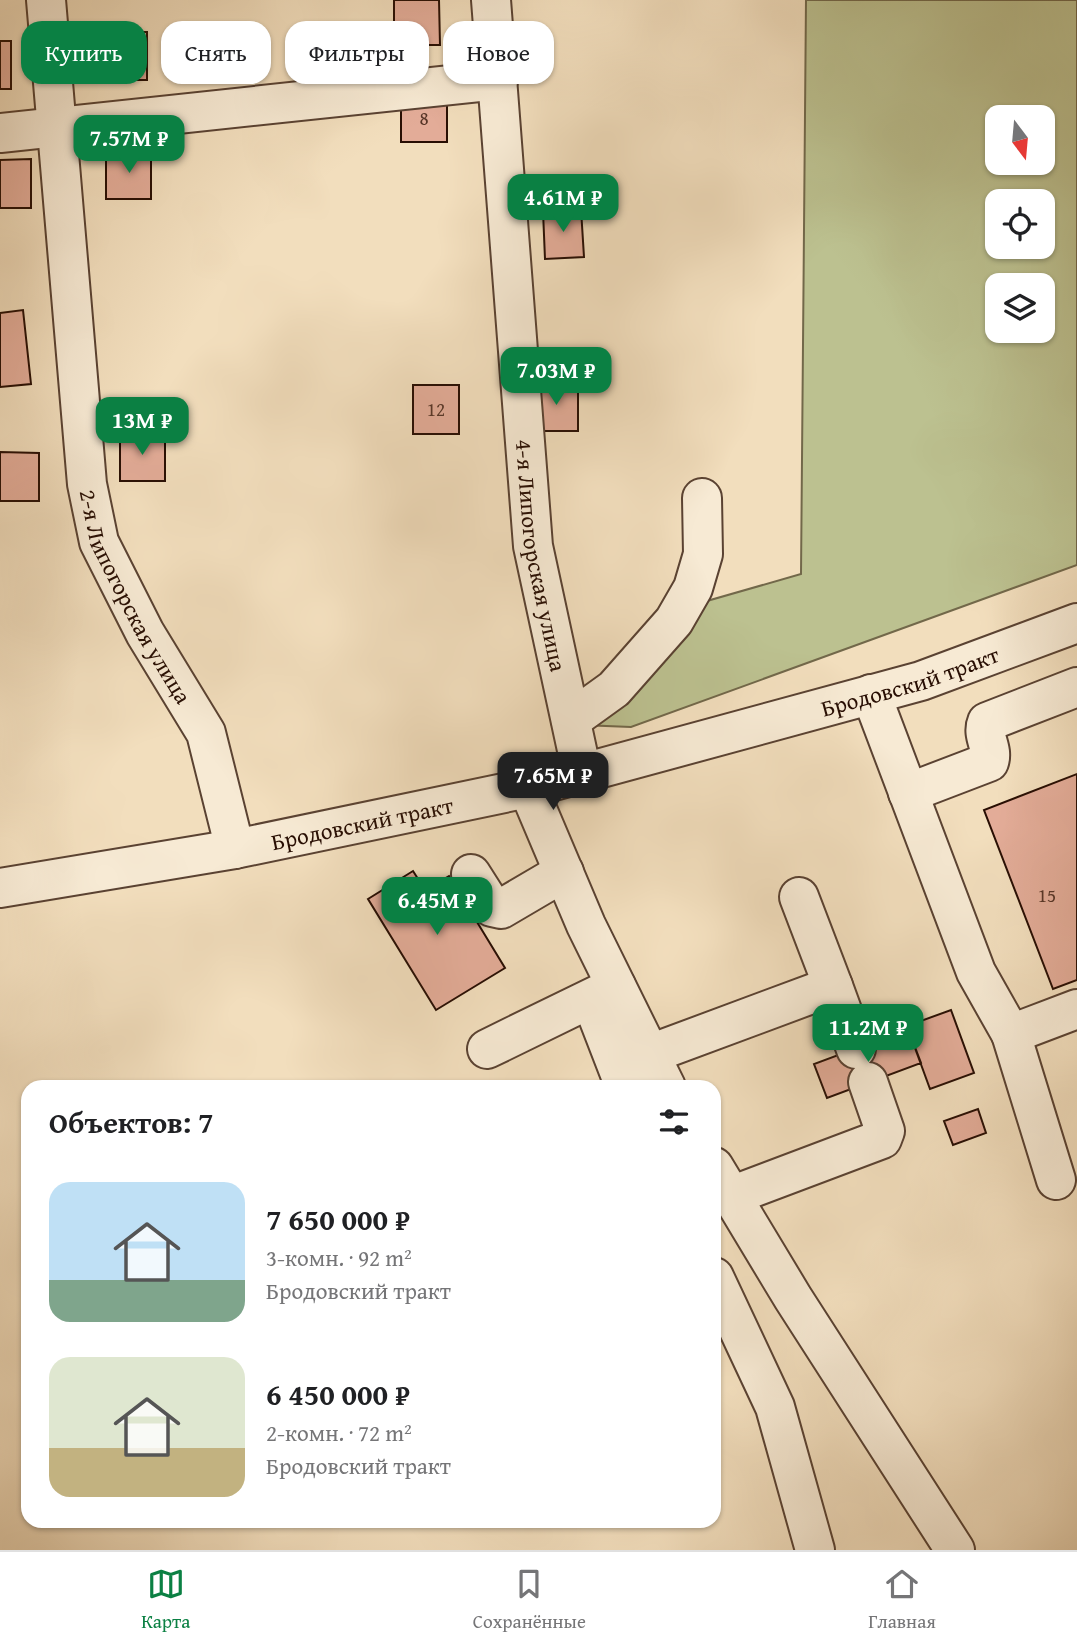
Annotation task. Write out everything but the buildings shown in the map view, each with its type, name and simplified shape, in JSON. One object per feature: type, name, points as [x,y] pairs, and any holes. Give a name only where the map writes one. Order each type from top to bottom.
[{"type":"street","name":"2-я Липогорская улица","points":[[46,0],[87,484],[99,542],[145,634],[206,733],[235,849]]},
{"type":"street","name":"4-я Липогорская улица","points":[[491,0],[493,21]]},
{"type":"street","points":[[0,133],[461,84]]},
{"type":"street","name":"4-я Липогорская улица","points":[[498,84],[533,546],[582,774]]},
{"type":"street","points":[[571,720],[614,689],[674,621],[693,588],[703,554],[702,498]]},
{"type":"street","name":"Бродовский тракт","points":[[0,888],[235,849],[528,788],[921,681],[1077,622]]},
{"type":"street","points":[[908,793],[989,762],[991,755],[984,729],[987,722],[1077,687]]},
{"type":"street","points":[[871,694],[976,972],[1011,1034],[1056,1180]]},
{"type":"street","points":[[528,788],[564,873],[604,993],[623,1080]]},
{"type":"street","points":[[471,874],[492,907],[501,909],[564,873]]},
{"type":"street","points":[[799,897],[885,1131],[882,1139],[723,1182],[793,1298],[955,1550]]},
{"type":"street","points":[[604,993],[658,1070],[832,986]]},
{"type":"street","points":[[487,1049],[604,993]]},
{"type":"street","points":[[1011,1034],[1077,1009]]},
{"type":"street","points":[[721,1292],[775,1407],[815,1550]]},
{"type":"green space","points":[[806,0],[1077,0],[1077,565],[631,727],[582,725],[707,601],[801,574]]}]
